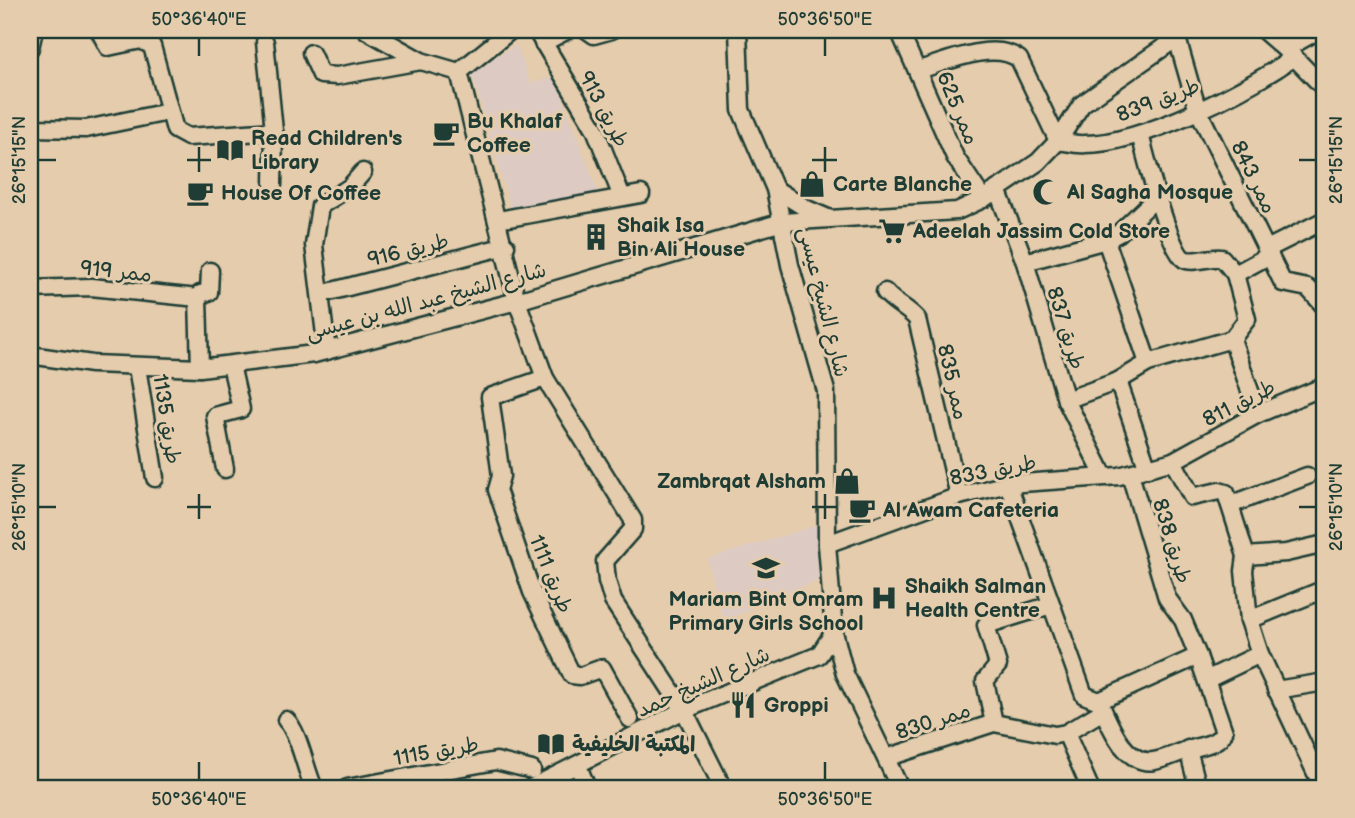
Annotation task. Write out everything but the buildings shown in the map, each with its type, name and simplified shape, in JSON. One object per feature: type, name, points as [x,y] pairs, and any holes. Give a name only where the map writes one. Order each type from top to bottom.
[{"type":"street","points":[[30,48],[34,30]]},
{"type":"street","points":[[99,30],[108,47],[141,40],[152,46],[168,112],[176,130],[188,136],[274,131]]},
{"type":"street","points":[[366,30],[421,61],[459,72]]},
{"type":"street","points":[[459,72],[491,36],[511,30]]},
{"type":"street","name":"طريق 913","points":[[568,30],[540,36],[595,129],[622,197]]},
{"type":"street","points":[[587,30],[594,35],[612,30]]},
{"type":"street","name":"شارع الشيخ عيسى","points":[[738,30],[741,110],[775,188],[790,265],[825,391],[827,544],[834,632],[845,674],[900,788]]},
{"type":"street","name":"ممر 625","points":[[899,30],[919,70],[955,157],[983,199]]},
{"type":"street","points":[[1263,30],[1325,89]]},
{"type":"street","name":"طريق 839","points":[[1058,141],[1086,145],[1140,134],[1268,75],[1290,53],[1320,30]]},
{"type":"street","name":"ممر 843","points":[[1177,34],[1197,108],[1283,283],[1308,288],[1325,307]]},
{"type":"street","name":"شارع الشيخ عبد الله بن عيسى","points":[[30,355],[137,367],[200,368],[327,351],[517,301],[782,222],[957,211],[983,199],[1038,162],[1058,141],[1082,104],[1177,34]]},
{"type":"street","points":[[265,42],[274,131],[273,185]]},
{"type":"street","points":[[919,70],[967,56],[1003,51],[1012,53],[1019,59],[1058,141]]},
{"type":"street","points":[[312,53],[321,75],[350,74],[421,61]]},
{"type":"street","points":[[459,72],[506,246],[517,301],[545,378],[633,520],[633,529],[605,561],[613,601],[684,710],[723,788]]},
{"type":"street","points":[[30,128],[86,129],[168,112]]},
{"type":"street","points":[[1066,400],[1118,381],[1148,363],[1232,339],[1247,319],[1235,274],[1222,258],[1183,258],[1178,252],[1157,197],[1140,134]]},
{"type":"street","points":[[327,351],[314,246],[320,206],[349,187],[363,172]]},
{"type":"street","points":[[775,188],[807,209],[840,220]]},
{"type":"street","name":"طريق 837","points":[[997,189],[1025,262],[1066,400],[1104,476]]},
{"type":"street","points":[[498,220],[642,194]]},
{"type":"street","points":[[1025,262],[1106,240],[1157,197]]},
{"type":"street","points":[[1235,274],[1325,220]]},
{"type":"street","points":[[1106,240],[1148,363]]},
{"type":"street","name":"طريق 916","points":[[320,294],[506,246]]},
{"type":"street","points":[[200,368],[198,298],[200,294],[209,292],[210,271]]},
{"type":"street","name":"ممر 919","points":[[30,289],[83,286],[198,298]]},
{"type":"street","name":"ممر 835","points":[[886,292],[917,319],[959,496]]},
{"type":"street","points":[[1232,339],[1258,414]]},
{"type":"street","points":[[225,469],[215,416],[241,409],[231,365]]},
{"type":"street","name":"طريق 1135","points":[[137,367],[155,478]]},
{"type":"street","name":"طريق 1111","points":[[545,378],[490,397],[501,476],[497,490],[532,592],[572,675],[580,676],[602,668],[630,719]]},
{"type":"street","points":[[1118,381],[1148,469]]},
{"type":"street","name":"طريق 811","points":[[1173,461],[1258,414],[1325,386]]},
{"type":"street","name":"طريق 833","points":[[827,544],[959,496],[1008,484],[1130,474],[1173,461]]},
{"type":"street","name":"طريق 838","points":[[1173,461],[1192,497],[1224,490],[1230,505]]},
{"type":"street","name":"طريق 838","points":[[1130,474],[1167,598],[1183,620],[1208,679],[1224,732],[1216,741],[1188,749]]},
{"type":"street","points":[[1307,476],[1230,505],[1246,556],[1244,571],[1249,620],[1260,654],[1323,788]]},
{"type":"street","points":[[1008,484],[1084,695],[1101,706],[1122,745],[1137,759],[1151,762],[1188,749],[1198,788]]},
{"type":"street","points":[[1246,556],[1286,554],[1325,544]]},
{"type":"street","points":[[1249,620],[1325,589]]},
{"type":"street","name":"ممر 830","points":[[994,723],[985,681],[998,665],[986,625],[1051,606]]},
{"type":"street","points":[[834,632],[818,655],[845,674]]},
{"type":"street","points":[[1208,679],[1260,654]]},
{"type":"street","name":"شارع الشيخ حمد","points":[[531,788],[684,710],[818,655]]},
{"type":"street","points":[[1090,788],[1061,734],[1101,706],[1198,656]]},
{"type":"street","points":[[1276,690],[1325,682]]},
{"type":"street","points":[[286,720],[295,728],[302,760],[314,788]]},
{"type":"street","name":"ممر 830","points":[[886,758],[994,723],[1061,734]]},
{"type":"street","name":"طريق 1115","points":[[347,788],[496,761],[532,770]]},
{"type":"street","points":[[578,766],[587,788]]},
{"type":"shaded area","points":[[517,45],[530,83],[555,77],[598,192],[511,210],[471,70]]},
{"type":"shaded area","name":"Mariam Bint Omram Primary Girls School","points":[[817,525],[824,578],[723,621],[707,559]]},
{"type":"place","name":"Bu Khalaf Coffee","points":[[446,133]]},
{"type":"place","name":"Read Children's Library","points":[[230,150]]},
{"type":"place","name":"Carte Blanche","points":[[812,184]]},
{"type":"place","name":"Al Sagha Mosque","points":[[1046,192]]},
{"type":"place","name":"House Of Coffee","points":[[200,193]]},
{"type":"place","name":"Adeelah Jassim Cold Store","points":[[892,231]]},
{"type":"place","name":"Shaik Isa Bin Ali House","points":[[596,237]]},
{"type":"place","name":"Zambrqat Alsham","points":[[847,481]]},
{"type":"place","name":"Al Awam Cafeteria","points":[[862,510]]},
{"type":"place","name":"Mariam Bint Omram Primary Girls School","points":[[766,568]]},
{"type":"place","name":"Shaikh Salman Health Centre","points":[[884,598]]},
{"type":"place","name":"Groppi","points":[[743,705]]},
{"type":"place","name":"المكتبة الخليفية","points":[[551,744]]}]
